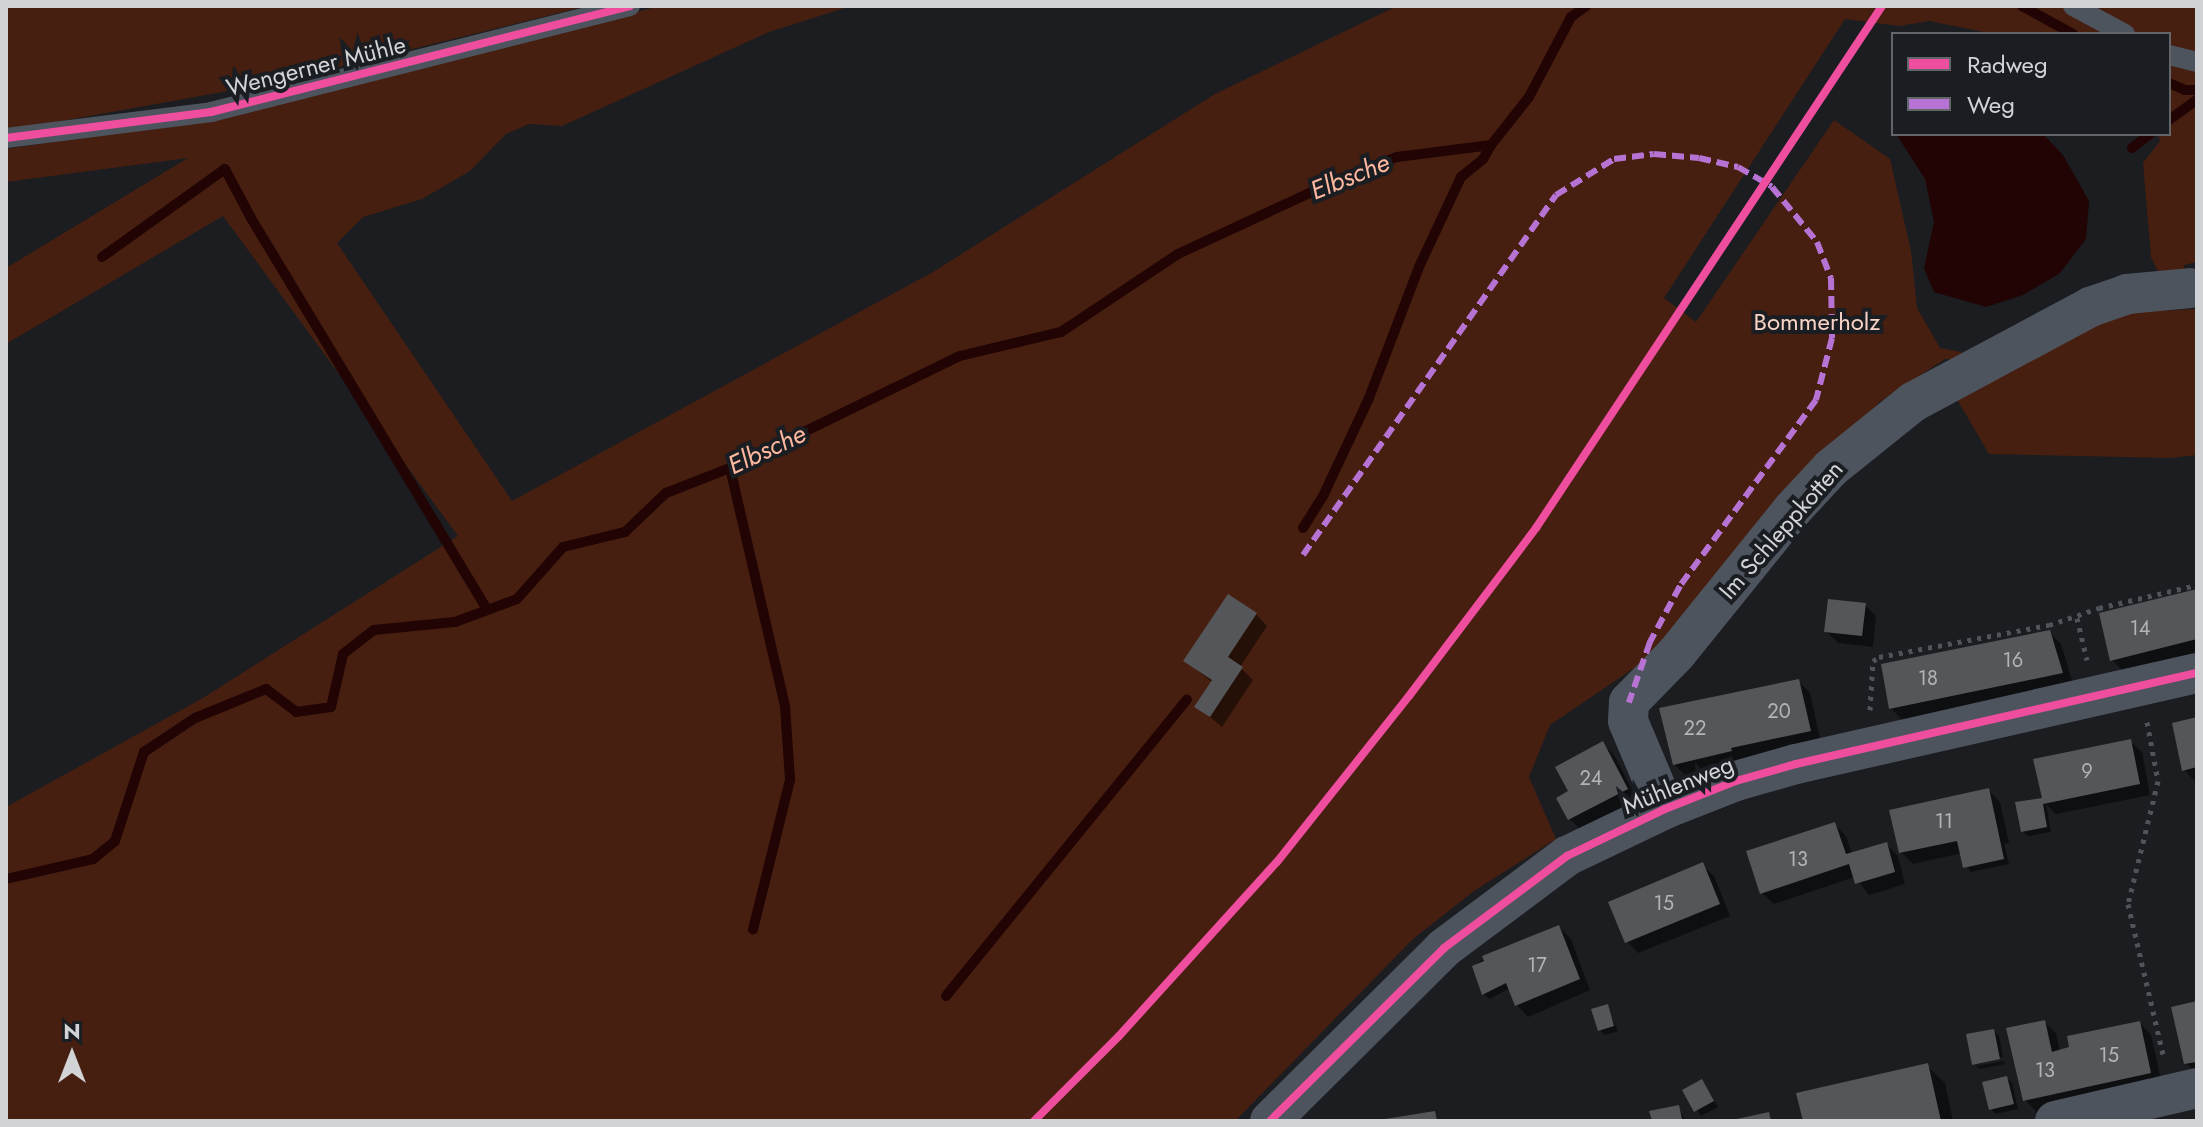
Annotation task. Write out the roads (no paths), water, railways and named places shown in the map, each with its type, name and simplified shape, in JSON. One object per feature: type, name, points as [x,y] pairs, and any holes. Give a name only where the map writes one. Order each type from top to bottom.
[{"type":"street","name":"Im Schleppkotten","points":[[1665,809],[1628,721],[1629,702],[1676,654],[1792,510],[1831,468],[1913,402],[2090,307],[2127,294],[2193,288]]},
{"type":"street","name":"Mühlenweg","points":[[1270,1121],[1444,948],[1567,856],[1665,809],[1736,781],[1868,746],[2197,673]]},
{"type":"street","points":[[2055,1121],[2182,1079]]},
{"type":"lane","name":"Wengerner Mühle","points":[[6,138],[211,112],[630,6]]},
{"type":"lane","points":[[2073,6],[2121,32]]},
{"type":"lane","points":[[2171,56],[2197,62]]},
{"type":"waterway","name":"Elbsche","points":[[6,879],[93,859],[115,841],[144,752],[195,718],[266,689],[296,712],[331,707],[343,654],[374,630],[455,622],[517,599],[563,547],[625,532],[666,493],[730,468],[960,356],[1061,332],[1178,254],[1335,181],[1397,157],[1491,145],[1529,97],[1571,17],[1586,6]]},
{"type":"waterway","name":"Elbsche","points":[[2022,6],[2069,32]]},
{"type":"waterway","name":"Elbsche","points":[[2171,84],[2185,90],[2197,90]]},
{"type":"waterway","points":[[2171,119],[2197,100]]},
{"type":"waterway","points":[[2132,148],[2147,136]]},
{"type":"waterway","points":[[1303,528],[1324,494],[1369,398],[1419,267],[1461,177],[1483,159],[1491,145]]},
{"type":"waterway","points":[[102,257],[225,169],[251,218],[487,609]]},
{"type":"waterway","points":[[730,468],[785,706],[790,780],[753,930]]},
{"type":"waterway","points":[[946,996],[1187,699]]},
{"type":"park label","name":"Bommerholz","points":[[1817,322]]}]
